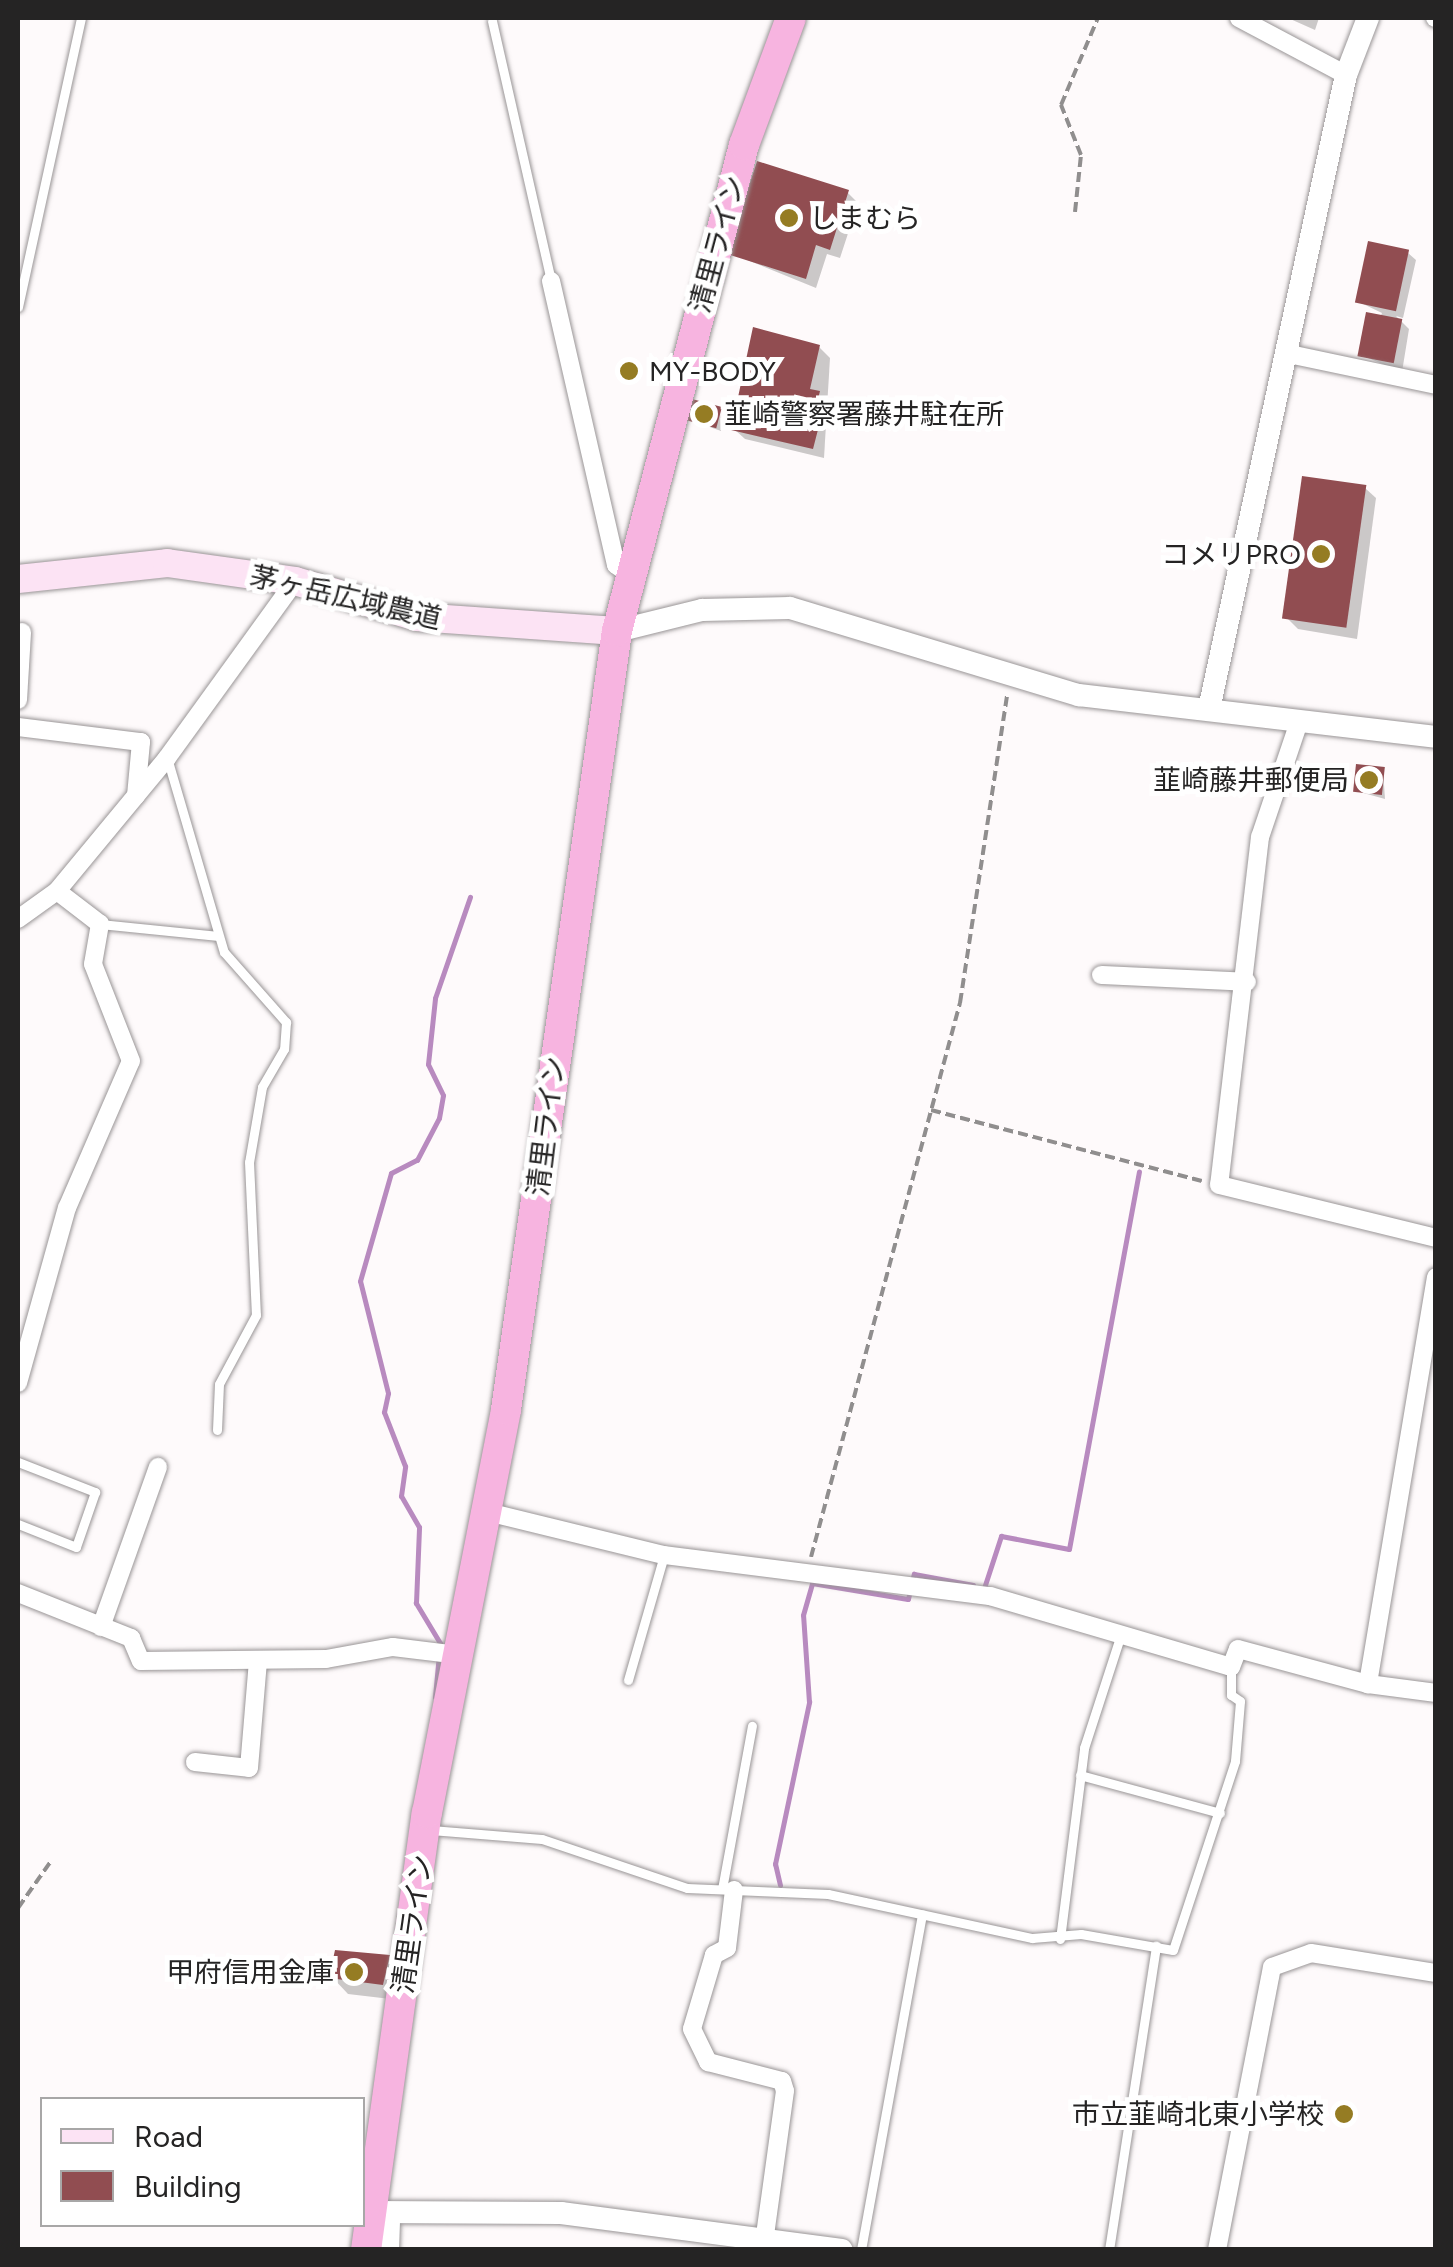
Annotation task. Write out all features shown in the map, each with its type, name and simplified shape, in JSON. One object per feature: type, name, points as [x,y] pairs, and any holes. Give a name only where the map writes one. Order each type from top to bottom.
[{"type":"highway","name":"清里ライン","points":[[366,2250],[381,2212],[425,1830],[486,1512],[616,631],[744,145],[791,18]]},
{"type":"main road","name":"茅ヶ岳広域農道","points":[[18,579],[167,563],[295,581],[418,617],[616,631]]},
{"type":"street","points":[[1240,18],[1346,75]]},
{"type":"street","points":[[1210,709],[1346,75],[1368,18]]},
{"type":"street","points":[[551,281],[616,565],[630,575]]},
{"type":"street","points":[[1289,354],[1436,385]]},
{"type":"street","points":[[18,919],[57,891],[136,796],[295,581]]},
{"type":"street","points":[[616,631],[702,610],[790,608],[1010,680],[1299,722],[1436,737]]},
{"type":"street","points":[[18,700],[22,632]]},
{"type":"street","points":[[1299,722],[1260,837],[1247,982],[1220,1186],[1436,1238]]},
{"type":"street","points":[[18,727],[141,742],[136,796]]},
{"type":"street","points":[[18,1384],[68,1208],[128,1085],[131,1061],[93,964],[100,924],[57,891]]},
{"type":"street","points":[[1101,975],[1247,982]]},
{"type":"street","points":[[1368,1684],[1436,1277]]},
{"type":"street","points":[[101,1627],[158,1466]]},
{"type":"street","points":[[486,1512],[664,1555],[952,1589],[1122,1631],[1231,1667],[1238,1650],[1368,1684],[1436,1692]]},
{"type":"street","points":[[18,1592],[131,1638],[141,1661],[258,1660],[393,1647],[458,1656]]},
{"type":"street","points":[[195,1762],[250,1768],[258,1660]]},
{"type":"street","points":[[728,1890],[727,1948],[714,1955],[692,2029],[708,2062],[782,2080],[764,2245]]},
{"type":"street","points":[[1217,2250],[1272,1967],[1312,1953],[1436,1973]]},
{"type":"street","points":[[390,2250],[381,2212],[561,2213],[764,2245],[842,2250]]},
{"type":"lane","points":[[18,307],[81,18]]},
{"type":"lane","points":[[492,21],[551,281]]},
{"type":"lane","points":[[167,758],[218,936],[286,1022],[284,1049],[262,1087],[249,1162],[256,1315],[219,1384],[217,1430]]},
{"type":"lane","points":[[100,924],[218,936]]},
{"type":"lane","points":[[18,1462],[95,1492],[76,1547],[18,1524]]},
{"type":"lane","points":[[628,1680],[664,1555]]},
{"type":"lane","points":[[1060,1938],[1080,1775],[1122,1631]]},
{"type":"lane","points":[[425,1830],[542,1840],[666,1883],[828,1894],[1060,1938],[1156,1946],[1180,1943],[1203,1836],[1220,1812],[1240,1701],[1231,1695],[1231,1667]]},
{"type":"lane","points":[[728,1890],[752,1726]]},
{"type":"lane","points":[[1080,1775],[1220,1812]]},
{"type":"lane","points":[[861,2250],[922,1914]]},
{"type":"lane","points":[[1109,2250],[1156,1946]]},
{"type":"path","points":[[1075,212],[1081,155],[1061,105],[1098,18]]},
{"type":"path","points":[[808,1571],[960,1003],[1010,680]]},
{"type":"path","points":[[931,1110],[1220,1186]]},
{"type":"path","points":[[18,1908],[52,1862]]},
{"type":"building","name":"しまむら","points":[[757,161],[849,190],[830,250],[816,245],[806,279],[727,254]]},
{"type":"building","points":[[1368,241],[1409,250],[1396,311],[1355,303]]},
{"type":"building","points":[[1366,312],[1402,319],[1394,363],[1357,356]]},
{"type":"building","points":[[753,327],[820,345],[810,389],[820,391],[814,415],[821,418],[813,449],[731,430]]},
{"type":"building","name":"韮崎警察署藤井駐在所","points":[[692,399],[722,407],[716,428],[686,420]]},
{"type":"building","points":[[1302,476],[1366,485],[1346,628],[1282,619]]},
{"type":"building","name":"韮崎藤井郵便局","points":[[1356,764],[1385,767],[1382,795],[1353,792]]},
{"type":"building","points":[[335,1950],[390,1955],[383,1985],[329,1978]]},
{"type":"waterway","points":[[435,1697],[440,1643],[416,1603],[419,1527],[401,1496],[405,1466],[384,1412],[388,1393],[360,1281],[391,1173],[417,1160],[439,1118],[443,1095],[428,1064],[435,998],[470,897]]},
{"type":"waterway","points":[[984,1588],[1001,1536],[1069,1549],[1139,1171]]},
{"type":"waterway","points":[[780,1885],[775,1864],[809,1702],[803,1615],[812,1583],[908,1599],[914,1574],[973,1585]]},
{"type":"place","name":"しまむら","points":[[789,218]]},
{"type":"place","name":"MY-BODY","points":[[629,371]]},
{"type":"place","name":"韮崎警察署藤井駐在所","points":[[704,414]]},
{"type":"place","name":"コメリPRO","points":[[1321,554]]},
{"type":"place","name":"韮崎藤井郵便局","points":[[1369,780]]},
{"type":"place","name":"甲府信用金庫","points":[[354,1972]]},
{"type":"place","name":"市立韮崎北東小学校","points":[[1344,2114]]}]
